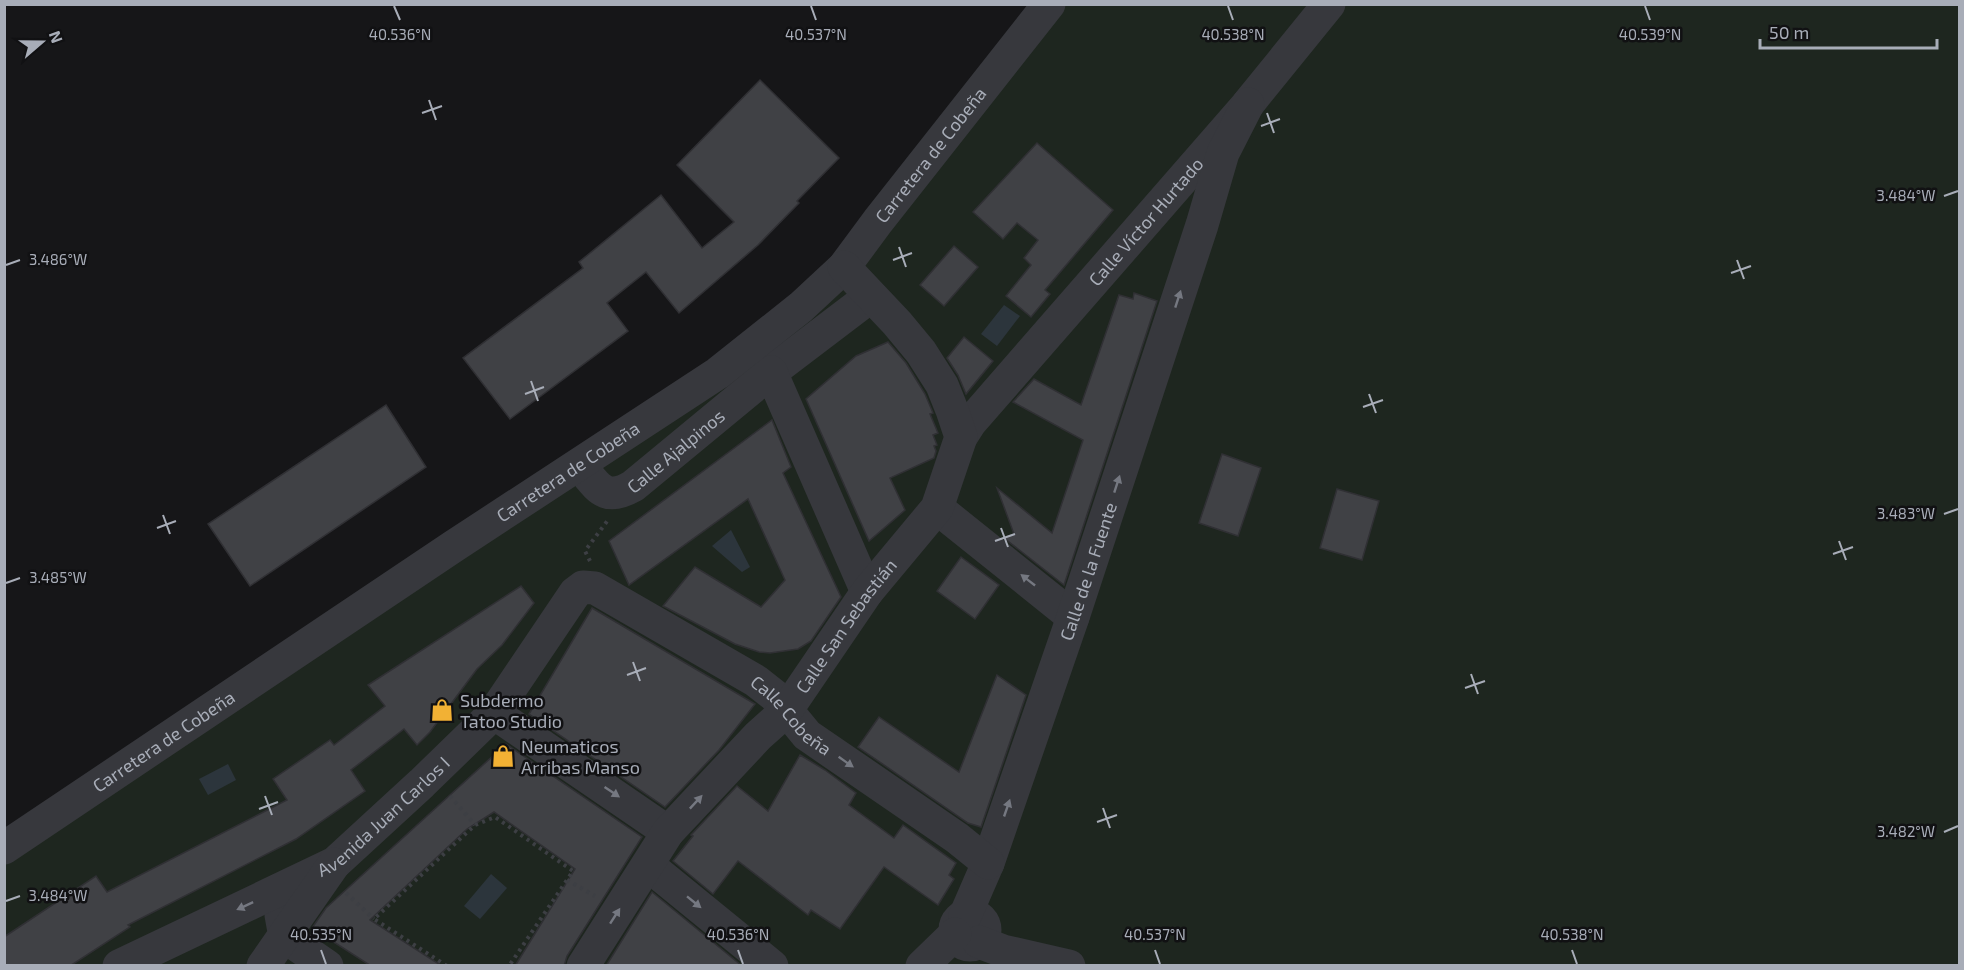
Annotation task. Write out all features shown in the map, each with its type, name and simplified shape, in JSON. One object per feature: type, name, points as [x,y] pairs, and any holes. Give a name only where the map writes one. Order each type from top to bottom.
[{"type":"street","name":"Carretera de Cobeña","points":[[4,848],[444,552],[718,373],[801,307],[844,267],[1049,4]]},
{"type":"street","name":"Calle Víctor Hurtado","points":[[960,437],[1248,104],[1329,4]]},
{"type":"street","name":"Calle de la Fuente","points":[[922,966],[964,941],[988,863],[1074,617],[1202,225],[1223,153],[1248,104]]},
{"type":"street","points":[[1159,205],[1177,211],[1202,225]]},
{"type":"street","points":[[844,267],[921,352],[942,385],[960,437]]},
{"type":"street","name":"Calle Ajalpinos","points":[[579,465],[604,492],[618,494],[633,486],[771,372],[871,296]]},
{"type":"street","points":[[771,372],[867,591]]},
{"type":"street","name":"Calle San Sebastián","points":[[583,966],[668,832],[758,736],[786,711],[867,591],[937,508],[960,437]]},
{"type":"street","points":[[937,508],[1074,617]]},
{"type":"street","name":"Calle Cobeña","points":[[583,577],[595,588],[756,681],[775,696],[807,735],[957,838],[988,863]]},
{"type":"street","name":"Avenida Juan Carlos I","points":[[119,966],[277,891],[340,877],[422,783],[494,712],[575,593],[583,577]]},
{"type":"street","points":[[494,712],[668,832]]},
{"type":"street","points":[[648,865],[772,966]]},
{"type":"street","points":[[263,966],[285,937],[340,877]]},
{"type":"street","points":[[277,891],[285,937],[327,966]]},
{"type":"street","points":[[964,941],[1069,966]]},
{"type":"path","points":[[583,577],[590,561],[585,551],[596,538]]},
{"type":"path","points":[[450,796],[476,825]]},
{"type":"path","points":[[374,919],[476,825],[495,817],[573,871],[509,966]]},
{"type":"path","points":[[340,877],[374,919],[447,966]]},
{"type":"path","points":[[567,880],[602,901]]},
{"type":"shaded area","points":[[1037,5],[1959,5],[1959,965],[5,966],[5,829],[803,309]]},
{"type":"shaded area","points":[[1004,305],[1020,316],[997,346],[981,334]]},
{"type":"shaded area","points":[[731,530],[750,567],[742,572],[712,546]]},
{"type":"shaded area","points":[[228,764],[236,780],[208,795],[199,779]]},
{"type":"shaded area","points":[[491,874],[507,888],[480,919],[464,906]]},
{"type":"building","points":[[760,80],[839,158],[758,245],[679,313],[646,272],[607,303],[628,331],[510,419],[463,358],[583,268],[579,262],[661,195],[702,248],[734,222],[677,165]]},
{"type":"building","points":[[1037,143],[1113,210],[1045,290],[1050,294],[1031,317],[1006,296],[1031,265],[1024,258],[1038,240],[1017,223],[1003,239],[973,212]]},
{"type":"building","points":[[954,246],[978,267],[944,306],[920,285]]},
{"type":"building","points":[[1134,293],[1157,301],[1064,585],[1004,538],[1014,534],[997,488],[1052,533],[1083,440],[1013,402],[1034,379],[1081,405],[1119,295],[1133,299]]},
{"type":"building","points":[[964,337],[993,361],[966,394],[947,358]]},
{"type":"building","points":[[888,342],[906,363],[925,394],[938,433],[933,435],[937,445],[934,446],[936,451],[934,458],[890,478],[905,510],[869,541],[806,399],[856,356]]},
{"type":"building","points":[[386,405],[426,467],[250,586],[208,524]]},
{"type":"building","points":[[772,420],[791,467],[783,473],[841,597],[811,641],[798,649],[770,653],[735,644],[663,606],[695,567],[761,607],[785,580],[748,499],[629,585],[609,541]]},
{"type":"building","points":[[1222,454],[1261,468],[1238,536],[1199,523]]},
{"type":"building","points":[[1337,489],[1379,501],[1362,560],[1320,548]]},
{"type":"building","points":[[961,557],[999,585],[975,619],[937,591]]},
{"type":"building","points":[[521,586],[534,603],[502,645],[477,669],[430,732],[417,745],[404,729],[351,770],[365,791],[296,839],[128,925],[130,927],[70,966],[4,966],[4,937],[96,876],[107,892],[287,800],[273,779],[330,740],[334,745],[385,706],[368,685]]},
{"type":"building","points":[[592,608],[755,704],[719,750],[665,807],[529,714]]},
{"type":"building","points":[[997,675],[1026,695],[981,827],[968,823],[858,747],[879,717],[959,772]]},
{"type":"building","points":[[506,744],[642,837],[567,956],[564,966],[515,966],[575,869],[494,812],[467,829],[370,920],[442,966],[371,966],[312,928],[326,908]]},
{"type":"building","points":[[800,755],[856,793],[849,805],[894,838],[903,825],[956,863],[949,875],[954,879],[938,905],[884,867],[840,929],[811,910],[808,915],[738,861],[713,894],[673,861],[693,836],[691,835],[737,786],[768,811]]},
{"type":"building","points":[[652,892],[742,966],[606,966]]},
{"type":"place","name":"Subdermo Tatoo Studio","points":[[442,710]]},
{"type":"place","name":"Neumaticos Arribas Manso","points":[[503,756]]}]
